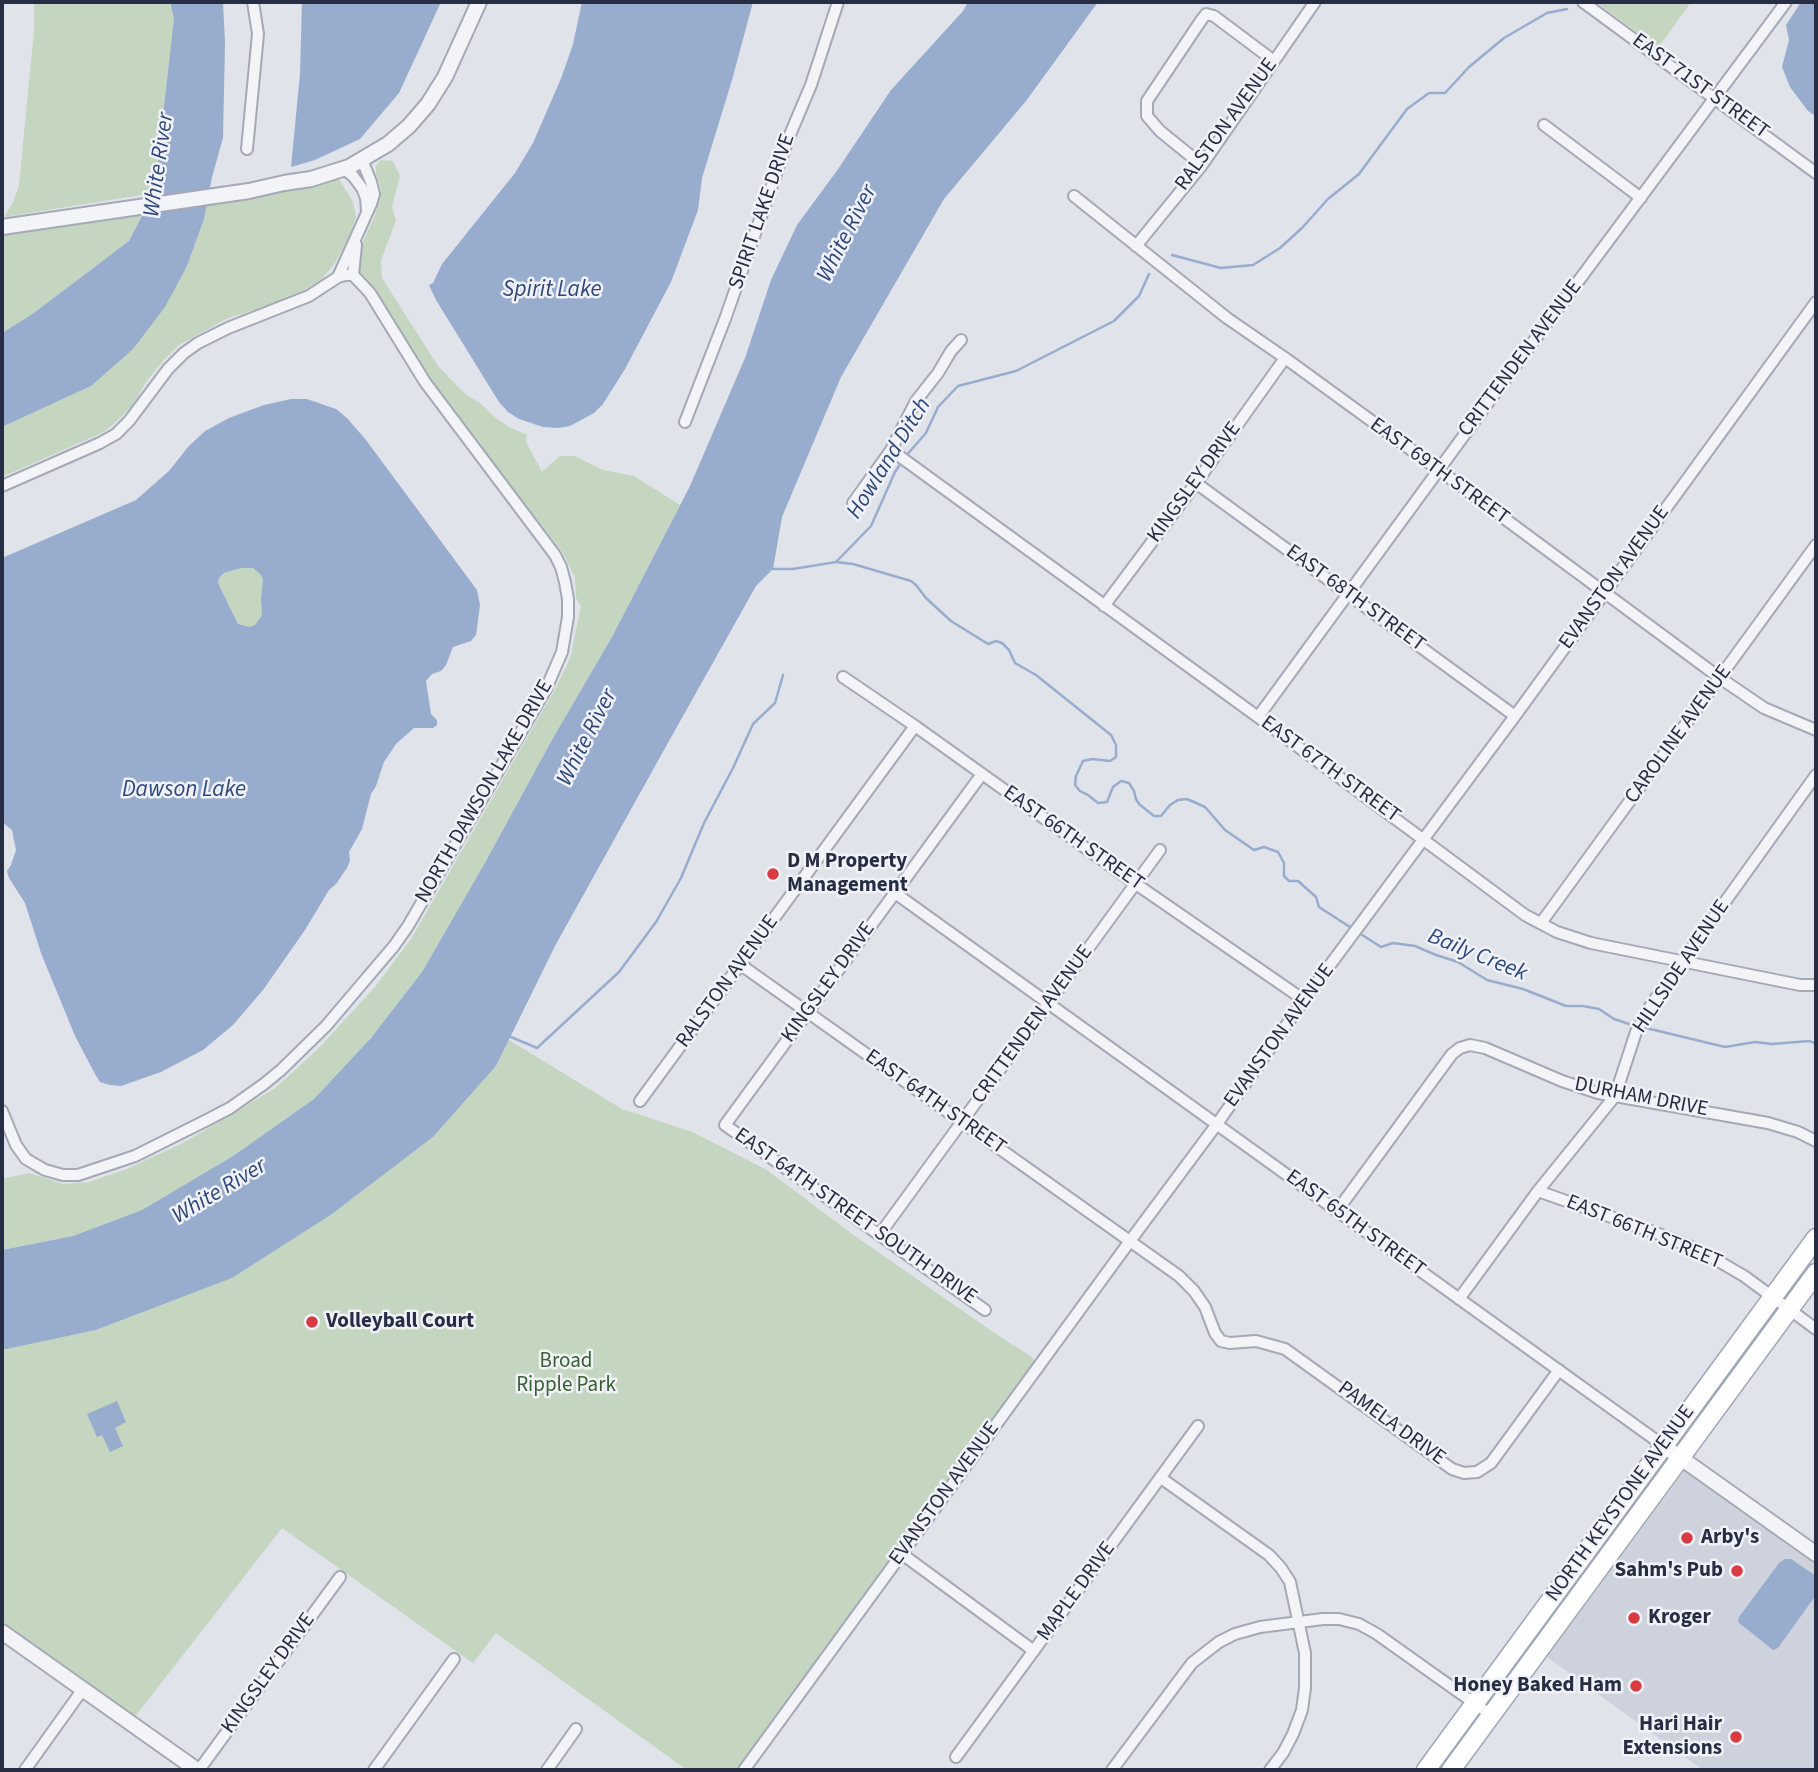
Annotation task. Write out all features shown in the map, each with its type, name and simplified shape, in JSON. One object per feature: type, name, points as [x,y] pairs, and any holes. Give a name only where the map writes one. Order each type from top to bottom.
[{"type":"main road","name":"NORTH KEYSTONE AVENUE","points":[[1451,1770],[1681,1458],[1781,1304],[1816,1238]]},
{"type":"main road","name":"NORTH KEYSTONE AVENUE","points":[[1426,1770],[1664,1446],[1781,1304],[1816,1273]]},
{"type":"street","points":[[247,149],[258,34],[253,2]]},
{"type":"street","points":[[6,226],[249,191],[311,179],[344,169],[399,135],[431,100],[445,77],[479,2]]},
{"type":"street","name":"SPIRIT LAKE DRIVE","points":[[685,422],[726,319],[789,137],[811,85],[838,2]]},
{"type":"street","name":"RALSTON AVENUE","points":[[1136,246],[1202,165],[1315,2]]},
{"type":"street","name":"EAST 71ST STREET","points":[[1583,2],[1816,173]]},
{"type":"street","name":"CRITTENDEN AVENUE","points":[[1258,717],[1786,2]]},
{"type":"street","points":[[1202,165],[1160,131],[1147,116],[1147,101],[1206,14],[1214,16],[1274,61]]},
{"type":"street","points":[[1545,125],[1641,198]]},
{"type":"street","points":[[2,486],[116,434],[168,369],[198,343],[228,328],[309,296],[346,276],[374,194],[372,182],[362,160]]},
{"type":"street","points":[[344,169],[362,188],[369,207]]},
{"type":"street","name":"EAST 69TH STREET","points":[[1074,196],[1227,318],[1439,470],[1720,678],[1764,708],[1816,730]]},
{"type":"street","name":"NORTH DAWSON LAKE DRIVE","points":[[2,1111],[16,1145],[26,1158],[45,1170],[63,1175],[85,1173],[135,1156],[230,1108],[264,1084],[326,1026],[408,926],[546,689],[559,662],[568,617],[568,599],[558,561],[425,382],[370,293],[346,276]]},
{"type":"street","name":"EVANSTON AVENUE","points":[[744,1770],[1816,302]]},
{"type":"street","points":[[853,503],[891,450],[914,404],[961,340]]},
{"type":"street","name":"KINGSLEY DRIVE","points":[[1104,606],[1285,358]]},
{"type":"street","name":"EAST 67TH STREET","points":[[891,450],[1525,915],[1556,932],[1582,940],[1800,985],[1816,985]]},
{"type":"street","name":"EAST 68TH STREET","points":[[1196,483],[1515,716]]},
{"type":"street","name":"CAROLINE AVENUE","points":[[1541,923],[1720,678],[1812,561],[1816,545]]},
{"type":"street","name":"EAST 66TH STREET","points":[[843,677],[1304,1000]]},
{"type":"street","name":"RALSTON AVENUE","points":[[640,1101],[915,726]]},
{"type":"street","name":"KINGSLEY DRIVE","points":[[726,1125],[982,774]]},
{"type":"street","name":"HILLSIDE AVENUE","points":[[1459,1298],[1538,1191],[1615,1096],[1639,1027],[1681,961],[1816,775]]},
{"type":"street","name":"CRITTENDEN AVENUE","points":[[880,1234],[1160,850]]},
{"type":"street","name":"EAST 65TH STREET","points":[[895,893],[1816,1554]]},
{"type":"street","name":"EAST 64TH STREET","points":[[741,965],[1130,1241]]},
{"type":"street","name":"DURHAM DRIVE","points":[[1337,1211],[1450,1056],[1460,1048],[1470,1045],[1485,1048],[1582,1088],[1768,1122],[1816,1141]]},
{"type":"street","name":"EAST 64TH STREET SOUTH DRIVE","points":[[726,1125],[985,1310]]},
{"type":"street","name":"EAST 66TH STREET","points":[[1538,1191],[1701,1251],[1737,1271],[1816,1329]]},
{"type":"street","name":"PAMELA DRIVE","points":[[1130,1241],[1179,1276],[1194,1292],[1205,1307],[1218,1338],[1224,1343],[1255,1341],[1285,1349],[1452,1469],[1464,1473],[1477,1472],[1491,1463],[1559,1370]]},
{"type":"street","name":"MAPLE DRIVE","points":[[956,1756],[1198,1426]]},
{"type":"street","points":[[1161,1478],[1275,1561],[1290,1582],[1306,1666],[1303,1705],[1291,1738],[1270,1770]]},
{"type":"street","points":[[902,1554],[1034,1651]]},
{"type":"street","name":"KINGSLEY DRIVE","points":[[198,1770],[340,1577]]},
{"type":"street","points":[[1112,1770],[1180,1676],[1201,1654],[1235,1634],[1260,1627],[1332,1618],[1365,1626],[1491,1715]]},
{"type":"street","points":[[2,1632],[198,1770]]},
{"type":"street","points":[[374,1770],[454,1659]]},
{"type":"street","points":[[25,1770],[83,1689]]},
{"type":"street","points":[[547,1770],[576,1729]]},
{"type":"shaded area","points":[[1685,1470],[1816,1564],[1816,1770],[1703,1770],[1547,1657]]},
{"type":"green space","points":[[34,2],[170,2],[174,19],[158,158],[159,183],[154,193],[4,217],[13,203],[19,185],[34,31]]},
{"type":"green space","points":[[1596,2],[1691,2],[1658,48]]},
{"type":"green space","points":[[381,160],[393,161],[400,176],[392,207],[396,221],[381,260],[382,278],[438,366],[464,393],[497,419],[527,435],[526,442],[542,472],[560,456],[575,456],[603,470],[634,476],[680,505],[612,637],[422,972],[371,1038],[314,1099],[233,1156],[142,1210],[73,1236],[2,1250],[2,1179],[29,1173],[63,1184],[89,1182],[127,1169],[183,1143],[274,1089],[318,1049],[375,987],[411,939],[570,659],[581,606],[576,598],[575,578],[563,553],[437,390],[360,274],[358,263],[361,246],[375,216],[381,189],[376,165]]},
{"type":"green space","points":[[339,179],[353,202],[356,217],[335,263],[321,280],[301,292],[262,308],[228,318],[179,345],[146,382],[133,404],[104,432],[2,477],[2,427],[91,386],[187,266],[207,203]]},
{"type":"green space","points":[[144,212],[129,241],[31,315],[2,333],[2,236]]},
{"type":"green space","points":[[253,568],[263,579],[262,615],[255,625],[250,627],[238,624],[218,583],[224,573]]},
{"type":"green space","name":"Broad Ripple Park","points":[[509,1040],[622,1109],[692,1132],[767,1170],[852,1234],[1040,1365],[744,1770],[687,1770],[496,1633],[473,1663],[282,1528],[130,1723],[2,1631],[2,1350],[96,1330],[232,1278],[332,1214],[433,1137],[496,1066]]},
{"type":"water","name":"White River","points":[[170,2],[223,2],[223,138],[204,219],[187,266],[165,307],[133,349],[91,386],[2,427],[2,333],[31,315],[129,241],[159,183],[158,158],[174,19]]},
{"type":"water","points":[[302,2],[441,2],[399,93],[360,139],[315,160],[291,167],[300,74]]},
{"type":"water","name":"Spirit Lake","points":[[582,2],[753,2],[702,178],[698,210],[671,282],[625,369],[603,404],[594,413],[570,426],[543,427],[519,419],[499,402],[429,285],[433,283],[442,264],[515,173],[533,143],[562,76],[573,44]]},
{"type":"water","name":"White River","points":[[968,2],[1098,2],[1026,101],[944,199],[841,377],[782,517],[773,569],[756,586],[669,741],[555,946],[496,1066],[433,1137],[332,1214],[232,1278],[96,1330],[2,1350],[2,1250],[73,1236],[142,1210],[233,1156],[314,1099],[371,1038],[422,972],[612,637],[690,486],[745,358],[771,280],[797,225],[891,90],[963,11]]},
{"type":"water","points":[[1801,2],[1816,2],[1816,116],[1808,111],[1790,87],[1782,67],[1789,40],[1786,25]]},
{"type":"water","name":"Dawson Lake","points":[[291,399],[307,399],[336,409],[347,418],[477,590],[480,605],[476,635],[471,641],[453,647],[446,665],[426,681],[431,714],[437,720],[437,725],[433,728],[414,728],[396,744],[384,762],[371,794],[362,829],[349,852],[350,861],[347,868],[329,890],[263,990],[233,1025],[203,1050],[161,1072],[121,1086],[110,1085],[100,1082],[75,1036],[41,953],[25,903],[7,871],[16,850],[12,830],[2,822],[2,558],[136,500],[169,471],[205,431],[229,418],[264,405]],"holes":[[[253,568],[263,579],[262,615],[255,625],[250,627],[238,624],[218,583],[224,573]]]},
{"type":"water","points":[[117,1401],[126,1422],[115,1428],[123,1446],[110,1452],[102,1435],[97,1437],[87,1414]]},
{"type":"water","points":[[1791,1559],[1816,1576],[1816,1595],[1778,1648],[1773,1650],[1738,1622],[1779,1563]]},
{"type":"waterway","name":"Howland Ditch","points":[[1172,255],[1221,268],[1253,265],[1280,248],[1328,199],[1359,174],[1407,109],[1429,93],[1445,93],[1469,67],[1504,38],[1547,13],[1567,9]]},
{"type":"waterway","name":"Howland Ditch","points":[[905,457],[926,433],[938,407],[958,386],[1016,371],[1114,321],[1139,296],[1149,274]]},
{"type":"waterway","name":"Howland Ditch","points":[[837,561],[871,526],[901,463]]},
{"type":"waterway","name":"Baily Creek","points":[[773,569],[793,569],[836,562],[853,564],[911,581],[951,621],[988,644],[996,641],[1002,643],[1015,663],[1036,675],[1111,735],[1116,745],[1116,757],[1110,761],[1083,761],[1075,785],[1080,791],[1098,803],[1107,802],[1113,787],[1121,781],[1129,783],[1139,804],[1154,816],[1161,816],[1178,800],[1187,799],[1205,807],[1225,830],[1254,850],[1264,847],[1278,852],[1284,863],[1284,876],[1289,881],[1298,881],[1316,897],[1319,907],[1353,929]]},
{"type":"waterway","points":[[511,1037],[537,1048],[619,972],[656,922],[681,878],[704,823],[753,724],[775,703],[783,675]]},
{"type":"waterway","name":"Baily Creek","points":[[1359,933],[1381,947],[1393,943],[1415,946],[1458,962],[1487,980],[1523,989],[1566,1006],[1599,1009],[1614,1019],[1635,1026]]},
{"type":"waterway","name":"Baily Creek","points":[[1642,1027],[1725,1047],[1755,1042],[1772,1044],[1810,1041],[1816,1044]]},
{"type":"place","name":"D M Property Management","points":[[773,874]]},
{"type":"place","name":"Volleyball Court","points":[[312,1322]]},
{"type":"place","name":"Arby's","points":[[1687,1538]]},
{"type":"place","name":"Sahm's Pub","points":[[1737,1571]]},
{"type":"place","name":"Kroger","points":[[1634,1618]]},
{"type":"place","name":"Honey Baked Ham","points":[[1636,1686]]},
{"type":"place","name":"Hari Hair Extensions","points":[[1736,1737]]}]
